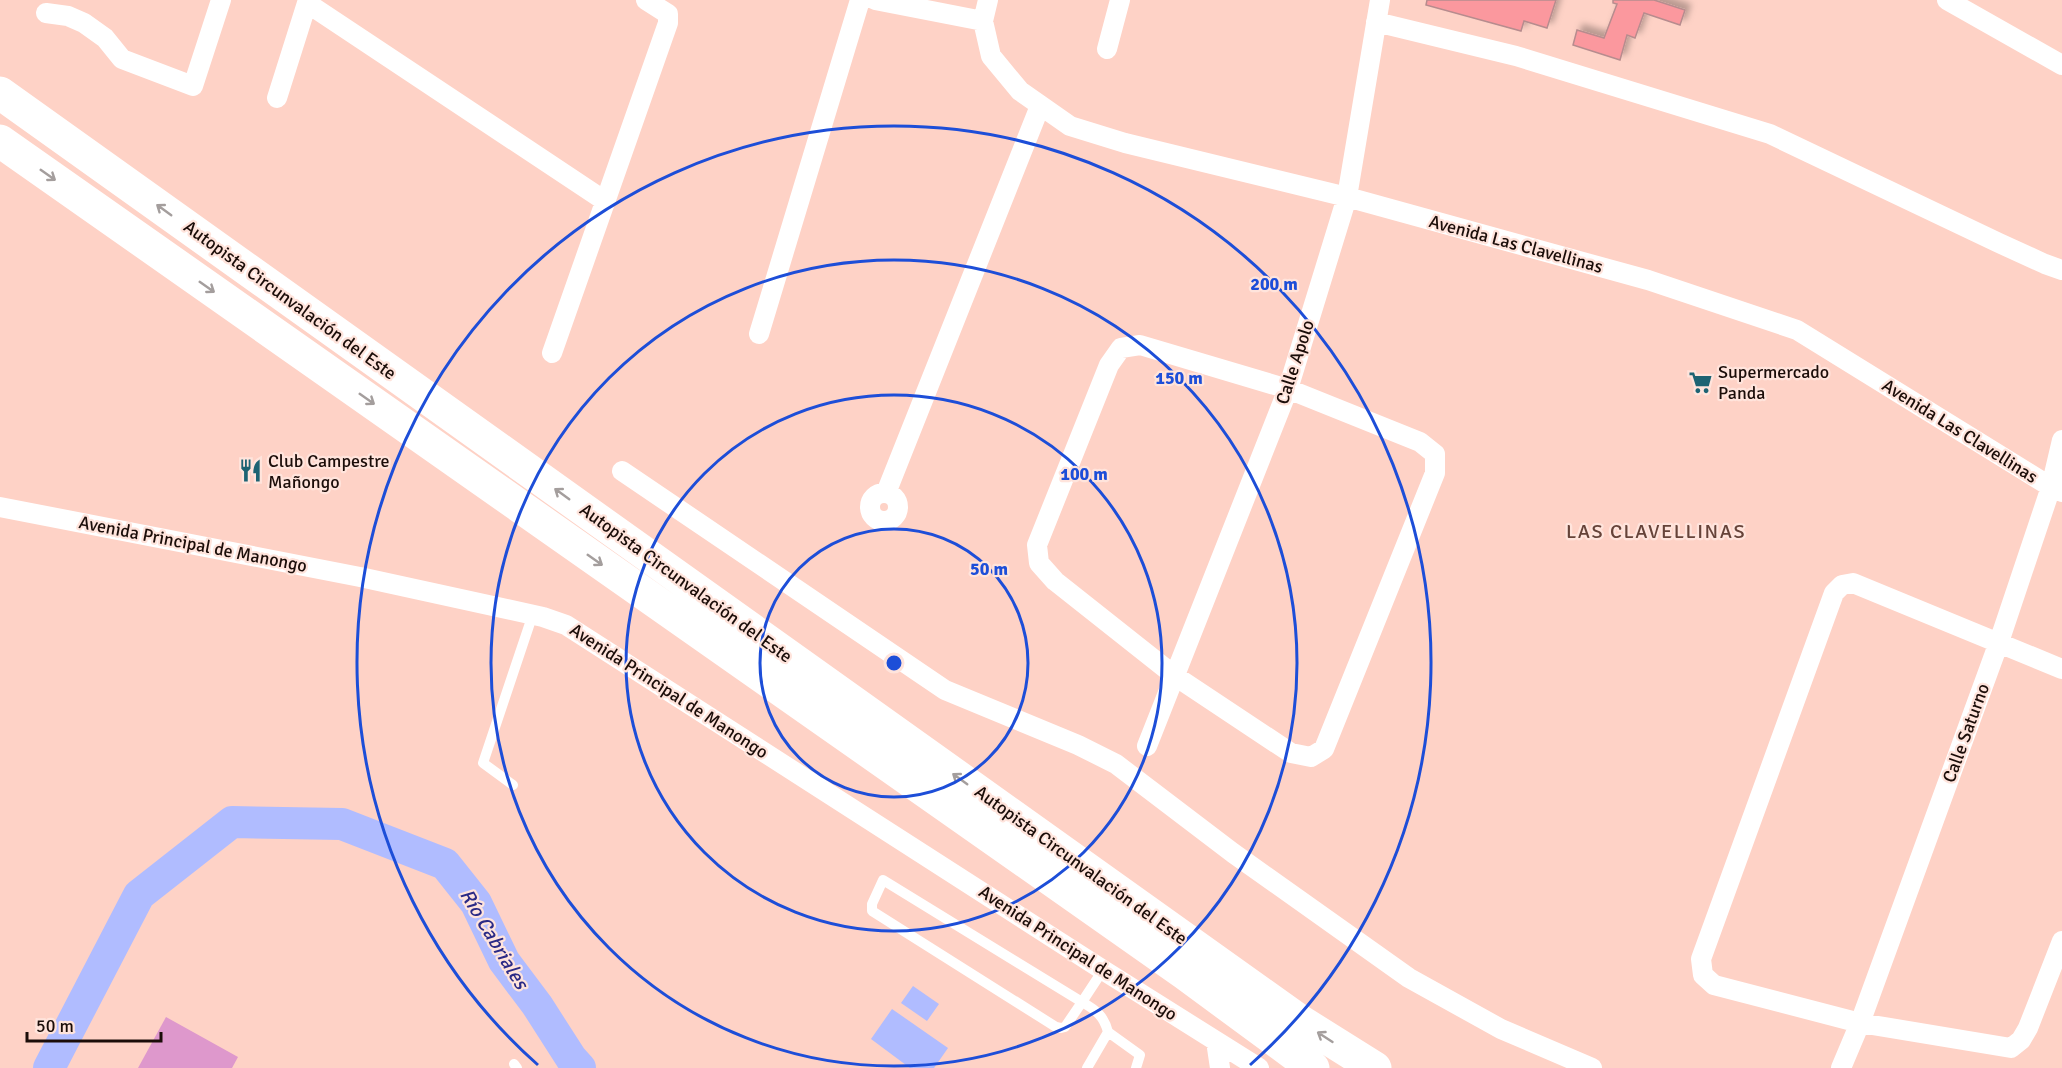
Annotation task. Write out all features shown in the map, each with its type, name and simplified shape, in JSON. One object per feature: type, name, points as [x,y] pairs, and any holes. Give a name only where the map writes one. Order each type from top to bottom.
[{"type":"highway","name":"Autopista Circunvalación del Este","points":[[0,93],[1300,1021],[1374,1068]]},
{"type":"highway","name":"Autopista Circunvalación del Este","points":[[0,141],[1184,974],[1313,1068]]},
{"type":"street","points":[[46,13],[68,16],[84,23],[105,38],[122,59],[193,86],[221,0]]},
{"type":"street","points":[[552,353],[668,23],[668,14],[646,0]]},
{"type":"street","points":[[759,334],[860,0]]},
{"type":"street","points":[[875,0],[983,21],[988,0]]},
{"type":"street","points":[[1107,49],[1120,0]]},
{"type":"street","name":"Calle Apolo","points":[[1147,746],[1288,389],[1347,197],[1380,0]]},
{"type":"street","points":[[276,98],[307,1],[605,201]]},
{"type":"street","points":[[1958,3],[2062,65]]},
{"type":"street","name":"Avenida Las Clavellinas","points":[[983,21],[991,56],[1020,92],[1071,126],[1125,143],[1347,197],[1648,280],[1797,330],[2057,490]]},
{"type":"street","points":[[1376,22],[1516,56],[1770,134],[2008,248],[2062,270]]},
{"type":"street","points":[[886,493],[1040,106]]},
{"type":"street","points":[[1140,345],[1288,389],[1420,442],[1435,454],[1435,472],[1324,749],[1311,757],[1291,753],[1175,676],[1055,581],[1039,563],[1037,545],[1109,364],[1121,348],[1140,345]]},
{"type":"street","name":"Calle Saturno","points":[[1841,1068],[1860,1023],[2057,490],[2062,440]]},
{"type":"street","points":[[622,471],[945,690],[1078,745],[1116,764],[1233,853],[1409,978],[1501,1029],[1592,1068]]},
{"type":"street","name":"Avenida Principal de Manongo","points":[[0,507],[360,577],[533,614],[566,625],[1259,1068]]},
{"type":"street","points":[[2062,669],[1853,583],[1842,585],[1834,592],[1701,959],[1703,975],[1714,985],[1860,1023],[2011,1048],[2021,1040],[2028,1029],[2062,941]]},
{"type":"street","points":[[1216,1041],[1220,1068]]},
{"type":"lane","points":[[513,785],[483,763],[533,614]]},
{"type":"lane","points":[[1103,970],[1082,1002],[1065,1027],[1056,1027],[872,911],[872,904],[883,880],[1082,1002],[1098,1011],[1108,1032],[1140,1055],[1136,1068]]},
{"type":"lane","points":[[1087,1068],[1108,1032]]},
{"type":"shaded area","points":[[166,1017],[238,1057],[232,1068],[138,1068]]},
{"type":"water","points":[[913,986],[939,1004],[927,1021],[901,1003]]},
{"type":"water","points":[[892,1009],[948,1048],[934,1068],[910,1068],[871,1039]]},
{"type":"building","points":[[1427,0],[1556,0],[1547,28],[1524,21],[1521,31],[1426,5]]},
{"type":"building","points":[[1613,0],[1654,0],[1685,10],[1680,25],[1644,13],[1635,38],[1627,35],[1620,60],[1573,45],[1577,30],[1604,38],[1617,4],[1613,3]]},
{"type":"waterway","name":"Río Cabriales","points":[[49,1068],[139,895],[232,822],[342,824],[445,864],[476,903],[504,961],[580,1068]]},
{"type":"place","name":"Supermercado Panda","points":[[1700,382]]},
{"type":"place","name":"Club Campestre Mañongo","points":[[250,471]]},
{"type":"district","name":"LAS CLAVELLINAS","points":[[1656,531]]}]
